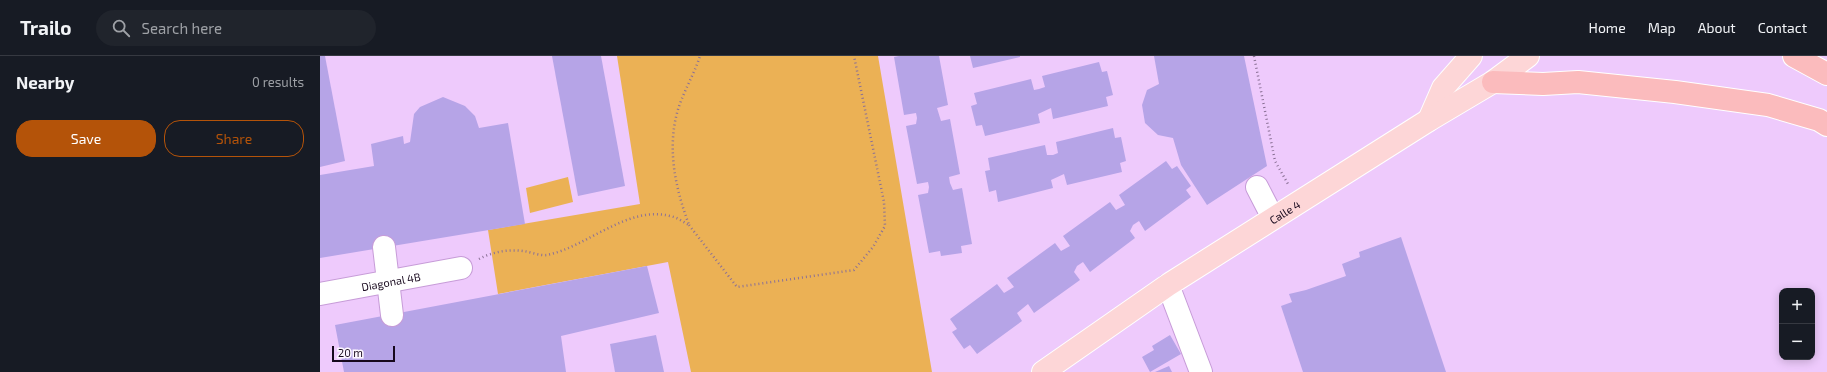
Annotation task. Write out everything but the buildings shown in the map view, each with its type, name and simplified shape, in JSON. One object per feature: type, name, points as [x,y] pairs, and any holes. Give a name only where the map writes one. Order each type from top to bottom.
[{"type":"highway","points":[[1794,56],[1827,74]]},
{"type":"highway","points":[[1492,82],[1543,84],[1578,82],[1675,92],[1768,105],[1819,120],[1827,125]]},
{"type":"main road","points":[[1429,120],[1443,88],[1471,56]]},
{"type":"main road","name":"Calle 4","points":[[1043,372],[1168,285],[1299,201],[1492,82],[1528,56]]},
{"type":"street","points":[[1257,188],[1273,218]]},
{"type":"street","points":[[384,247],[392,315]]},
{"type":"street","name":"Diagonal 4B","points":[[320,294],[461,268]]},
{"type":"street","points":[[1168,285],[1201,372]]},
{"type":"path","points":[[700,56],[677,114],[672,155],[679,199],[689,225],[737,287],[854,270],[873,247],[885,226],[884,202],[854,56]]},
{"type":"path","points":[[1254,56],[1275,161],[1299,201]]},
{"type":"path","points":[[461,268],[491,252],[522,251],[546,255],[600,233],[629,218],[647,215],[670,216],[689,225]]},
{"type":"shaded area","points":[[617,56],[878,56],[932,372],[691,372],[668,262],[498,294],[488,230],[640,204]]},
{"type":"shaded area","points":[[568,177],[573,202],[530,213],[526,188]]}]
